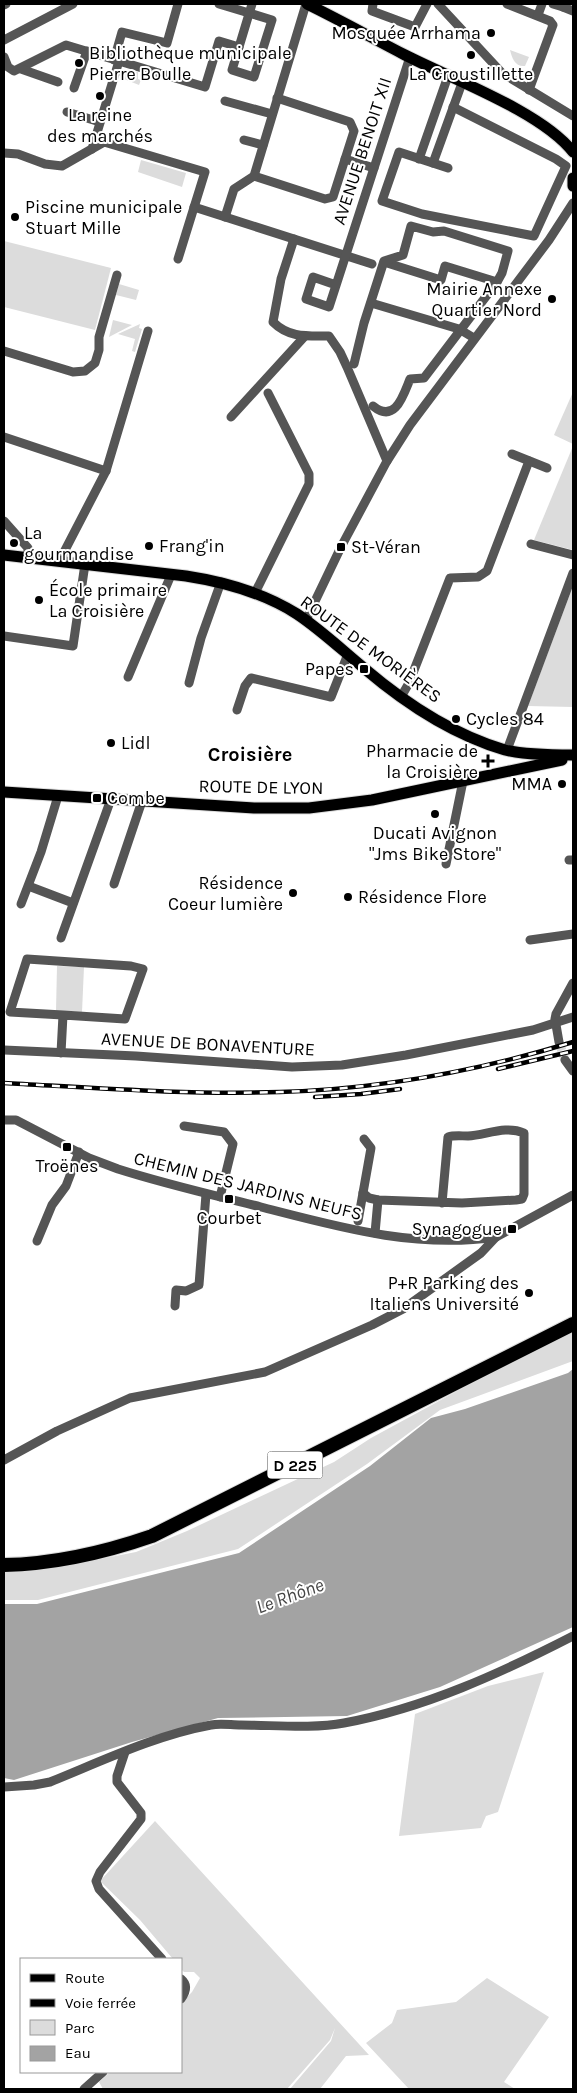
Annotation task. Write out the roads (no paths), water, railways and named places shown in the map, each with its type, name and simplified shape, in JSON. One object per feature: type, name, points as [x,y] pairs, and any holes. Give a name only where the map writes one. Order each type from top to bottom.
[{"type":"highway","name":"D 225","points":[[4,1565],[80,1557],[120,1547],[152,1536],[573,1324]]},
{"type":"main road","points":[[306,4],[410,58],[518,110],[560,137],[573,152]]},
{"type":"main road","points":[[573,178],[573,186]]},
{"type":"main road","name":"ROUTE DE MORIÈRES","points":[[4,555],[28,556],[171,574],[221,582],[255,593],[289,609],[306,620],[402,697],[460,731],[507,750],[573,756]]},
{"type":"main road","points":[[507,750],[515,770]]},
{"type":"main road","name":"ROUTE DE LYON","points":[[4,792],[265,808],[310,808],[372,800],[573,756]]},
{"type":"street","points":[[5,35],[73,4]]},
{"type":"street","points":[[92,149],[122,32],[167,43],[178,4]]},
{"type":"street","points":[[219,4],[251,8],[272,20],[254,77],[232,70],[251,8]]},
{"type":"street","points":[[225,217],[234,189],[254,176],[306,4]]},
{"type":"street","points":[[373,4],[372,11],[415,27],[427,4]]},
{"type":"street","points":[[438,4],[502,73],[573,116]]},
{"type":"street","points":[[507,4],[550,21],[553,29],[530,90]]},
{"type":"street","points":[[538,15],[542,4]]},
{"type":"street","points":[[553,4],[564,6],[573,11]]},
{"type":"street","points":[[4,57],[11,70],[21,69],[66,45],[205,87],[219,41],[239,47]]},
{"type":"street","points":[[74,88],[87,51]]},
{"type":"street","name":"AVENUE BENOIT XII","points":[[336,285],[410,58]]},
{"type":"street","points":[[21,69],[58,82]]},
{"type":"street","points":[[419,159],[448,76]]},
{"type":"street","points":[[433,163],[462,83]]},
{"type":"street","points":[[254,176],[329,199],[333,197],[354,131],[350,122],[277,98]]},
{"type":"street","points":[[225,100],[272,114]]},
{"type":"street","points":[[448,168],[398,152],[382,201],[422,214],[534,236],[566,166],[556,159],[453,107]]},
{"type":"street","points":[[67,112],[100,122]]},
{"type":"street","points":[[244,140],[263,145]]},
{"type":"street","points":[[4,153],[18,154],[45,164],[62,166],[104,142],[205,172],[178,259]]},
{"type":"street","points":[[345,159],[374,168]]},
{"type":"street","points":[[306,620],[341,547],[387,461],[410,425],[549,240],[573,204]]},
{"type":"street","points":[[194,207],[372,264]]},
{"type":"street","points":[[374,406],[380,412],[387,413],[398,406],[410,380],[424,378],[459,329],[497,282],[502,273],[508,251],[444,231],[433,232],[411,226],[403,255],[384,262]]},
{"type":"street","points":[[294,239],[281,279],[274,322],[282,330],[304,336],[329,336],[340,352],[387,461]]},
{"type":"street","points":[[384,262],[441,280],[445,266],[497,282]]},
{"type":"street","points":[[354,364],[384,262]]},
{"type":"street","points":[[4,351],[73,372],[84,371],[92,366],[99,350],[99,337],[117,275]]},
{"type":"street","points":[[371,302],[459,329],[474,338]]},
{"type":"street","points":[[62,561],[63,554],[106,471],[148,331]]},
{"type":"street","points":[[231,417],[304,336]]},
{"type":"street","points":[[255,593],[309,484],[309,474],[268,393]]},
{"type":"street","points":[[4,438],[106,471]]},
{"type":"street","points":[[512,454],[547,468]]},
{"type":"street","points":[[402,697],[450,578],[478,576],[487,571],[529,461]]},
{"type":"street","points":[[4,521],[28,548],[28,556]]},
{"type":"street","points":[[531,544],[573,555]]},
{"type":"street","points":[[4,636],[73,646],[85,564]]},
{"type":"street","points":[[507,750],[573,573]]},
{"type":"street","points":[[128,677],[171,574]]},
{"type":"street","points":[[189,683],[201,638],[221,582]]},
{"type":"street","points":[[237,710],[245,686],[251,678],[331,697],[348,654]]},
{"type":"street","points":[[446,864],[463,781]]},
{"type":"street","points":[[22,904],[41,852],[58,796]]},
{"type":"street","points":[[61,938],[111,799]]},
{"type":"street","points":[[114,884],[142,801]]},
{"type":"street","points":[[31,888],[73,903]]},
{"type":"street","points":[[530,940],[573,934]]},
{"type":"street","points":[[27,959],[131,966],[143,969],[125,1019],[63,1015],[10,1012],[27,959]]},
{"type":"street","points":[[559,1042],[556,1014],[573,984]]},
{"type":"street","points":[[61,1053],[63,1015]]},
{"type":"street","name":"AVENUE DE BONAVENTURE","points":[[4,1050],[136,1056],[292,1067],[342,1065],[414,1054],[533,1030],[573,1017]]},
{"type":"street","points":[[565,1060],[573,1071]]},
{"type":"street","name":"CHEMIN DES JARDINS NEUFS","points":[[4,1120],[16,1120],[115,1169],[323,1224],[442,1242],[496,1237]]},
{"type":"street","points":[[184,1126],[224,1132],[233,1144],[220,1197]]},
{"type":"street","points":[[363,1193],[369,1198],[378,1200],[442,1203],[522,1199],[524,1194],[525,1136],[519,1131],[501,1130],[468,1136],[448,1137],[442,1203]]},
{"type":"street","points":[[358,1221],[371,1148],[364,1139]]},
{"type":"street","points":[[37,1241],[52,1205],[66,1186],[79,1152]]},
{"type":"street","points":[[175,1306],[176,1290],[186,1291],[199,1285],[206,1194]]},
{"type":"street","points":[[4,1460],[71,1424],[130,1398],[265,1372],[327,1346],[403,1309],[481,1252],[496,1237],[573,1194]]},
{"type":"street","points":[[375,1233],[378,1200]]},
{"type":"street","points":[[4,1788],[50,1782],[172,1735],[212,1725],[343,1723],[408,1707],[512,1668],[573,1636]]},
{"type":"street","points":[[125,1752],[117,1782],[137,1806],[141,1813],[141,1819],[100,1872],[96,1881],[99,1889],[161,1958]]},
{"type":"street","points":[[182,1981],[186,1987],[185,1994],[182,1998]]},
{"type":"street","points":[[84,2089],[102,2073]]},
{"type":"water","name":"Le Rhône","points":[[573,1369],[573,1627],[440,1687],[347,1716],[218,1718],[132,1742],[14,1780],[4,1778],[4,1604],[37,1604],[239,1553],[370,1466],[431,1418],[465,1409],[568,1373]]},
{"type":"tunnel","points":[[559,1042],[565,1060]]},
{"type":"railway","points":[[4,1083],[176,1092],[246,1093],[317,1090],[391,1083],[428,1077],[501,1062],[573,1042]]},
{"type":"railway","points":[[498,1069],[573,1051]]},
{"type":"railway","points":[[315,1097],[400,1089]]},
{"type":"place","name":"Mosquée Arrhama","points":[[491,33]]},
{"type":"place","name":"La Croustillette","points":[[471,55]]},
{"type":"place","name":"Bibliothèque municipale Pierre Boulle","points":[[79,63]]},
{"type":"place","name":"La reine des marchés","points":[[100,96]]},
{"type":"place","name":"Piscine municipale Stuart Mille","points":[[15,217]]},
{"type":"place","name":"Mairie Annexe Quartier Nord","points":[[552,299]]},
{"type":"place","name":"La gourmandise","points":[[14,543]]},
{"type":"place","name":"Frang'in","points":[[149,546]]},
{"type":"place","name":"St-Véran","points":[[341,547]]},
{"type":"place","name":"École primaire La Croisière","points":[[39,600]]},
{"type":"place","name":"Papes","points":[[364,669]]},
{"type":"place","name":"Cycles 84","points":[[456,719]]},
{"type":"place","name":"Lidl","points":[[111,743]]},
{"type":"place","name":"Pharmacie de la Croisière","points":[[488,761]]},
{"type":"place","name":"MMA","points":[[562,784]]},
{"type":"place","name":"Combe","points":[[97,798]]},
{"type":"place","name":"Ducati Avignon \"Jms Bike Store\"","points":[[435,814]]},
{"type":"place","name":"Résidence Coeur lumière","points":[[293,893]]},
{"type":"place","name":"Résidence Flore","points":[[348,897]]},
{"type":"place","name":"Troënes","points":[[67,1147]]},
{"type":"place","name":"Courbet","points":[[229,1199]]},
{"type":"place","name":"Synagogue","points":[[512,1229]]},
{"type":"place","name":"P+R Parking des Italiens Université","points":[[529,1293]]},
{"type":"district","name":"Croisière","points":[[250,754]]}]
